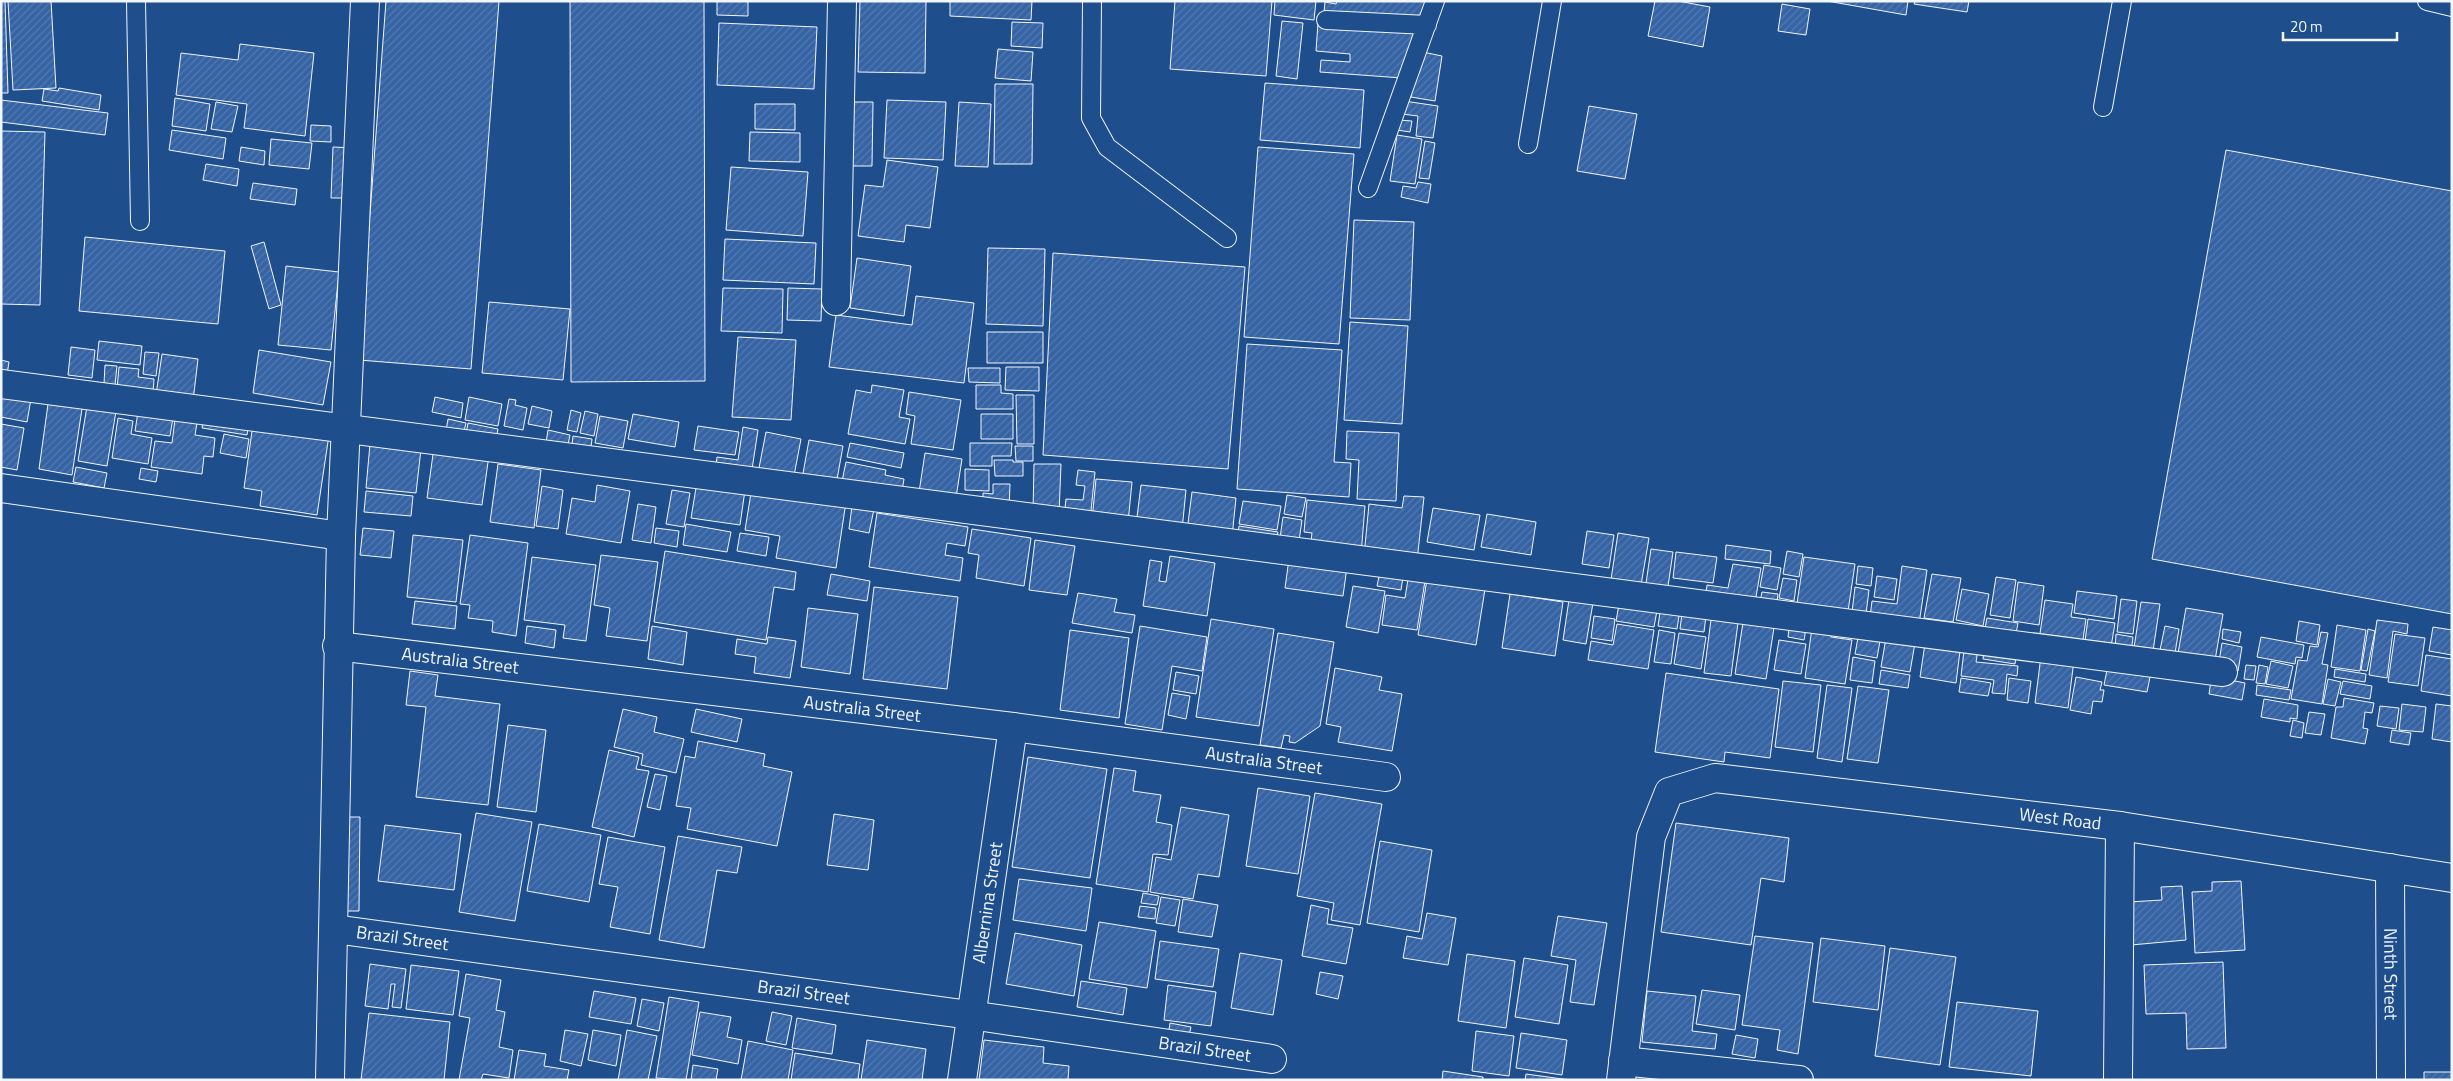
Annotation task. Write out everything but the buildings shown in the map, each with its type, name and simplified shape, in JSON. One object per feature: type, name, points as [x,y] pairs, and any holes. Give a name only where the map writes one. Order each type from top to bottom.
[{"type":"street","points":[[330,1080],[334,929],[337,646],[365,1]]},
{"type":"street","points":[[836,301],[842,1]]},
{"type":"street","points":[[1,384],[2223,672]]},
{"type":"street","points":[[1,488],[341,536]]},
{"type":"street","name":"Australia Street","points":[[337,646],[1013,727],[1386,777]]},
{"type":"street","name":"Albernina Street","points":[[962,1080],[1013,727]]},
{"type":"street","name":"West Road","points":[[1622,1070],[1651,837],[1669,792],[1715,778],[2120,826],[2452,878]]},
{"type":"street","points":[[2118,1080],[2120,826]]},
{"type":"street","name":"Ninth Street","points":[[2390,868],[2391,1080]]},
{"type":"street","name":"Brazil Street","points":[[334,929],[970,1015],[1272,1059]]},
{"type":"street","points":[[1622,1070],[1799,1080]]},
{"type":"lane","points":[[136,1],[140,221]]},
{"type":"lane","points":[[1092,1],[1091,118],[1107,147],[1227,238]]},
{"type":"lane","points":[[1368,188],[1435,1]]},
{"type":"lane","points":[[1528,144],[1552,1]]},
{"type":"lane","points":[[2103,108],[2122,1]]},
{"type":"lane","points":[[2427,1],[2452,7]]},
{"type":"lane","points":[[1326,20],[1427,25]]}]
